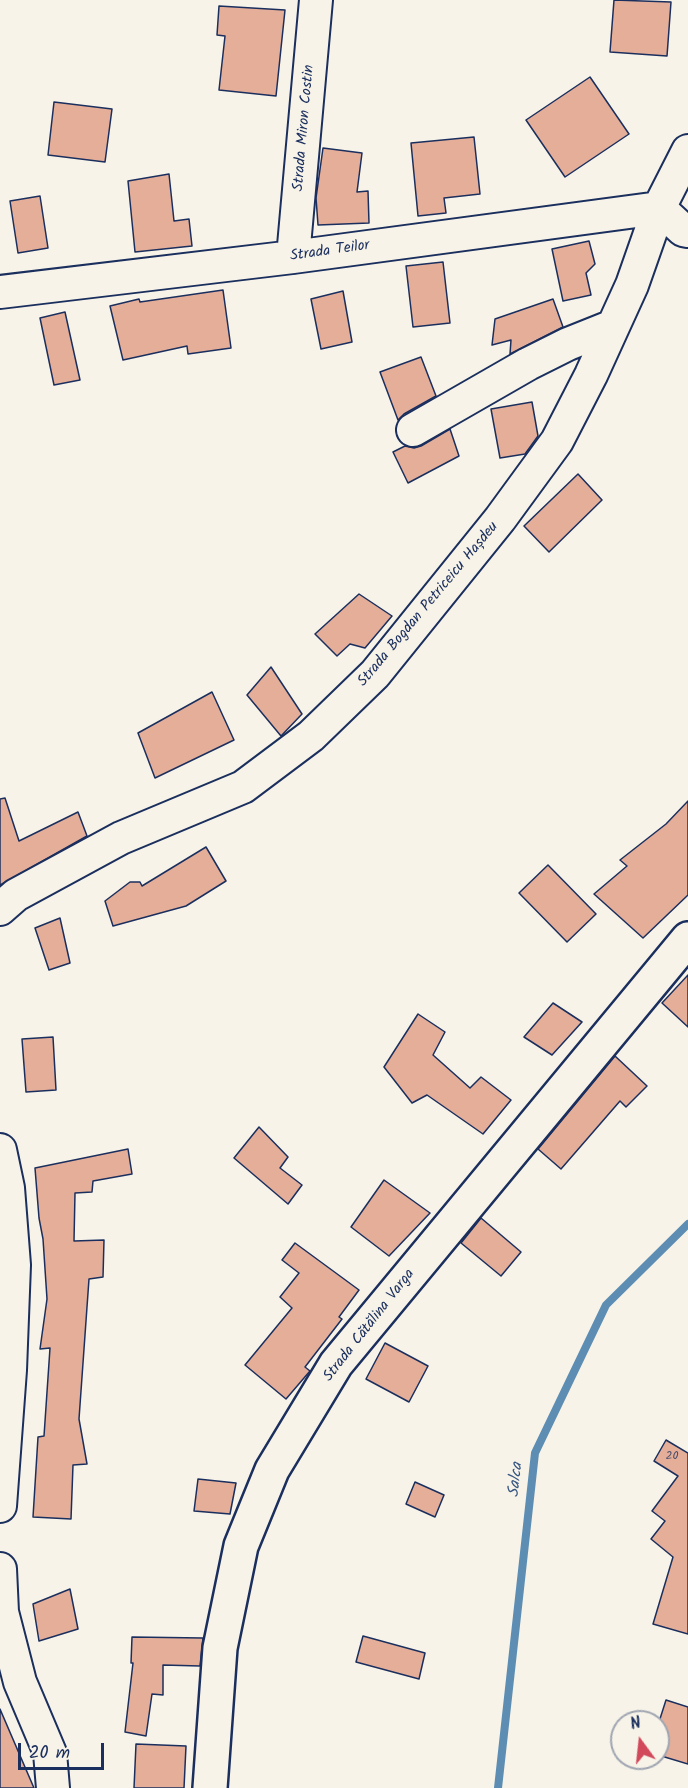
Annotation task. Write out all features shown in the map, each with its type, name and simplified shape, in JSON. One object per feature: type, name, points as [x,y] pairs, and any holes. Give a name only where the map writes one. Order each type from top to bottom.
[{"type":"main road","name":"Strada Cătălina Varga","points":[[210,1788],[220,1648],[241,1546],[272,1470],[336,1364],[688,939]]},
{"type":"street","name":"Strada Miron Costin","points":[[293,257],[316,0]]},
{"type":"street","name":"Strada Bogdan Petriceicu Hașdeu","points":[[0,909],[16,895],[121,838],[243,787],[311,736],[375,674],[440,596],[557,441],[591,375],[632,285],[659,208],[688,151]]},
{"type":"street","points":[[688,185],[659,208],[683,230],[688,231]]},
{"type":"street","name":"Strada Teilor","points":[[0,292],[293,257],[659,208]]},
{"type":"street","points":[[413,430],[538,359],[613,326]]},
{"type":"street","points":[[0,1150],[8,1188],[14,1265],[10,1370],[0,1506]]},
{"type":"street","points":[[0,1569],[2,1612],[20,1682],[50,1753],[53,1788]]},
{"type":"building","points":[[614,0],[671,2],[667,56],[610,52]]},
{"type":"building","points":[[219,6],[285,10],[276,96],[219,90],[225,36],[217,35]]},
{"type":"building","points":[[590,77],[629,134],[565,177],[526,120]]},
{"type":"building","points":[[54,102],[112,109],[105,162],[48,155]]},
{"type":"building","points":[[474,137],[480,194],[444,198],[446,213],[418,216],[411,143]]},
{"type":"building","points":[[323,148],[362,153],[357,192],[368,191],[369,223],[318,225],[316,198]]},
{"type":"building","points":[[169,174],[174,221],[189,219],[192,246],[135,252],[128,181]]},
{"type":"building","points":[[40,196],[48,248],[18,253],[10,201]]},
{"type":"building","points":[[589,241],[595,264],[586,273],[591,295],[563,301],[552,249]]},
{"type":"building","points":[[443,262],[450,323],[413,327],[406,266]]},
{"type":"building","points":[[223,290],[231,348],[188,354],[187,346],[123,360],[110,306],[139,299],[140,302]]},
{"type":"building","points":[[343,291],[352,342],[321,349],[311,299]]},
{"type":"building","points":[[553,299],[563,327],[510,354],[511,340],[492,345],[495,319]]},
{"type":"building","points":[[65,312],[80,380],[54,385],[40,318]]},
{"type":"building","points":[[421,357],[436,396],[404,414],[398,420],[380,372]]},
{"type":"building","points":[[532,402],[538,436],[525,454],[500,458],[491,409]]},
{"type":"building","points":[[450,429],[459,456],[408,483],[393,452],[405,446],[414,448],[421,446]]},
{"type":"building","points":[[578,474],[602,500],[549,552],[524,526]]},
{"type":"building","points":[[359,594],[392,616],[365,648],[350,644],[337,656],[315,634]]},
{"type":"building","points":[[271,667],[302,714],[281,736],[247,695]]},
{"type":"building","points":[[212,692],[234,740],[155,778],[138,733]]},
{"type":"building","points":[[5,798],[19,841],[78,812],[87,836],[0,885],[0,799]]},
{"type":"building","points":[[688,801],[688,895],[643,938],[594,894],[627,866],[620,860],[666,824]]},
{"type":"building","points":[[206,847],[226,881],[186,906],[113,926],[105,901],[130,882],[140,882],[142,886]]},
{"type":"building","points":[[548,865],[596,914],[567,942],[519,893]]},
{"type":"building","points":[[60,918],[70,963],[49,970],[35,928]]},
{"type":"building","points":[[688,975],[688,1027],[662,1003]]},
{"type":"building","points":[[553,1003],[582,1022],[552,1055],[524,1037]]},
{"type":"building","points":[[418,1014],[445,1032],[433,1055],[470,1088],[481,1077],[511,1100],[483,1134],[427,1095],[412,1103],[384,1067]]},
{"type":"building","points":[[53,1037],[56,1090],[26,1092],[22,1039]]},
{"type":"building","points":[[615,1056],[647,1086],[626,1107],[620,1101],[561,1169],[538,1149]]},
{"type":"building","points":[[259,1127],[288,1157],[280,1168],[302,1185],[288,1204],[234,1158]]},
{"type":"building","points":[[128,1149],[132,1174],[93,1181],[92,1192],[75,1193],[74,1241],[104,1240],[103,1277],[89,1279],[79,1419],[87,1464],[73,1465],[71,1519],[33,1517],[38,1437],[44,1436],[50,1348],[40,1349],[47,1299],[35,1168]]},
{"type":"building","points":[[384,1180],[430,1213],[389,1256],[351,1227]]},
{"type":"building","points":[[481,1218],[521,1252],[501,1276],[461,1243]]},
{"type":"building","points":[[295,1243],[359,1290],[339,1317],[342,1319],[305,1367],[310,1371],[286,1399],[245,1365],[292,1308],[280,1297],[299,1273],[282,1260]]},
{"type":"building","points":[[385,1343],[428,1366],[409,1402],[366,1379]]},
{"type":"building","points":[[666,1440],[688,1453],[688,1634],[653,1624],[673,1557],[651,1539],[665,1521],[652,1511],[678,1476],[654,1461]]},
{"type":"building","points":[[198,1479],[236,1483],[230,1514],[194,1511]]},
{"type":"building","points":[[415,1482],[444,1495],[435,1517],[406,1504]]},
{"type":"building","points":[[70,1589],[78,1629],[39,1641],[33,1604]]},
{"type":"building","points":[[363,1636],[425,1653],[419,1679],[356,1662]]},
{"type":"building","points":[[132,1637],[203,1638],[200,1666],[163,1665],[163,1695],[152,1694],[146,1736],[125,1732],[133,1663],[131,1663]]},
{"type":"building","points":[[666,1700],[688,1707],[688,1764],[670,1759],[670,1710],[663,1710]]},
{"type":"building","points":[[0,1709],[34,1788],[0,1788]]},
{"type":"building","points":[[136,1744],[186,1746],[184,1788],[134,1788]]},
{"type":"waterway","name":"Salca","points":[[498,1788],[535,1453],[606,1305],[688,1224]]}]
